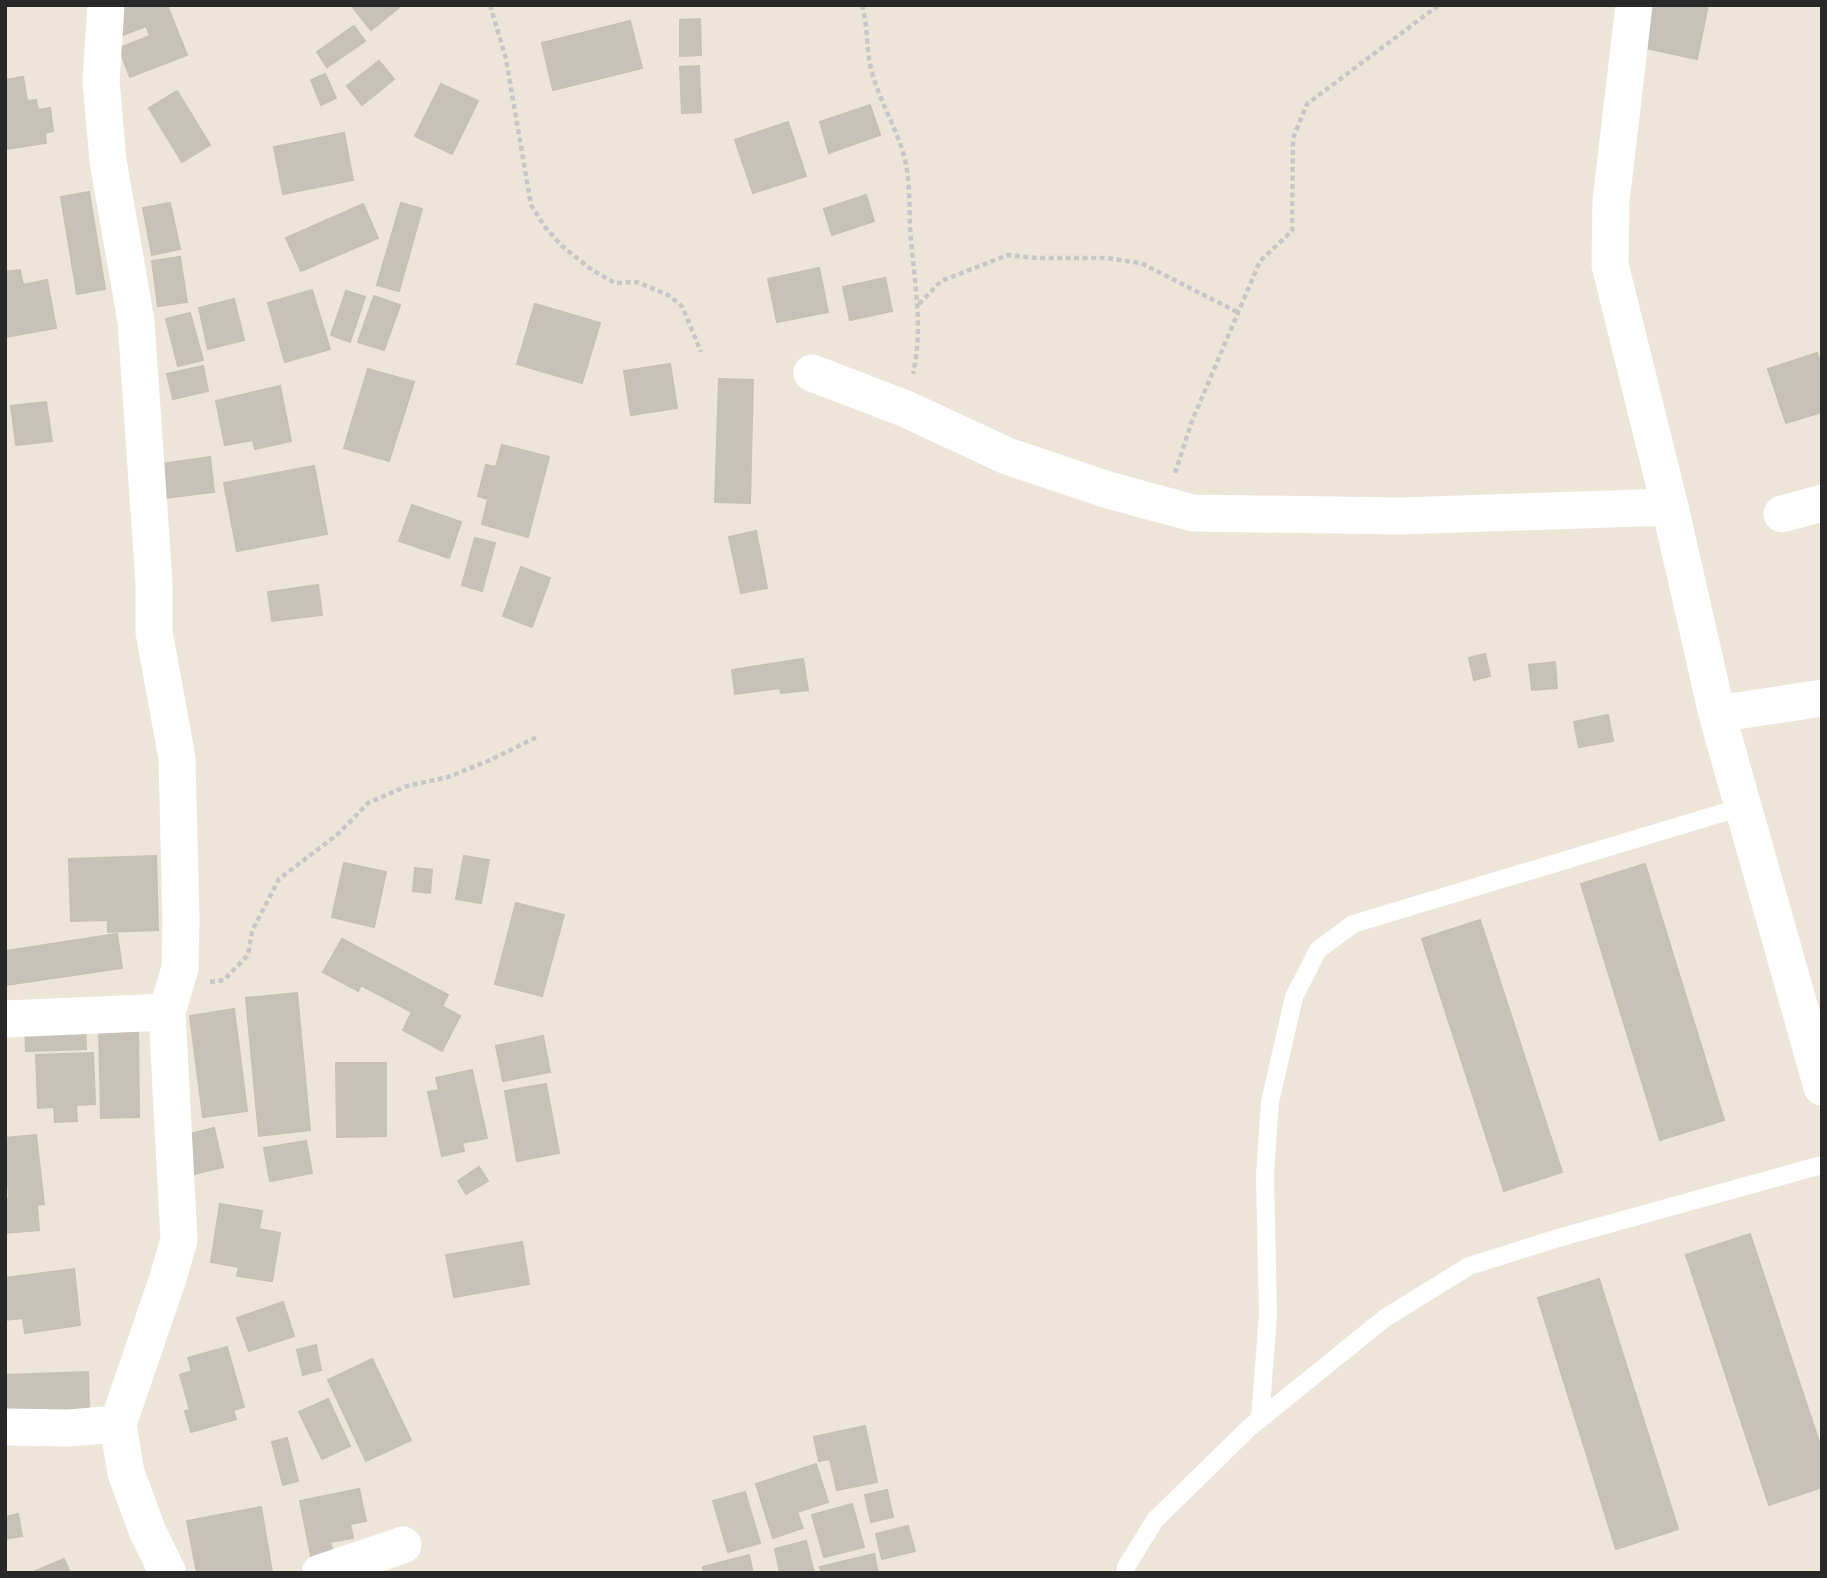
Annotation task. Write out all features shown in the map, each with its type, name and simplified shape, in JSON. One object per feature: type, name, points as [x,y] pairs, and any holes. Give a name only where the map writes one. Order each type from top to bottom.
[{"type":"street","points":[[106,5],[101,81],[108,161],[136,321],[154,583],[154,632],[177,758],[181,922],[180,968],[171,1001],[179,1240],[118,1424],[126,1473],[147,1531],[168,1573]]},
{"type":"street","points":[[1634,5],[1611,201],[1611,265],[1717,715],[1822,1087]]},
{"type":"street","points":[[812,373],[906,408],[1007,456],[1163,507],[1193,513],[1372,516],[1670,507]]},
{"type":"street","points":[[1782,514],[1822,503]]},
{"type":"street","points":[[1717,715],[1822,698]]},
{"type":"street","points":[[5,1019],[171,1001]]},
{"type":"street","points":[[5,1427],[68,1429],[118,1424]]},
{"type":"street","points":[[320,1573],[403,1545]]},
{"type":"lane","points":[[1260,1419],[1268,1315],[1265,1175],[1270,1102],[1294,997],[1318,950],[1353,924],[1742,807]]},
{"type":"lane","points":[[1125,1573],[1154,1520],[1260,1419],[1385,1318],[1469,1266],[1558,1238],[1822,1165]]},
{"type":"path","points":[[490,5],[506,59],[531,205],[562,246],[592,270],[615,283],[637,282],[668,295],[682,306],[701,352]]},
{"type":"path","points":[[862,5],[871,67],[879,95],[903,150],[909,177],[911,239],[919,304],[915,367],[906,408]]},
{"type":"path","points":[[1163,507],[1192,421],[1260,261],[1292,232],[1293,138],[1307,104],[1439,5]]},
{"type":"path","points":[[919,304],[941,281],[1008,255],[1036,258],[1106,258],[1141,263],[1239,313]]},
{"type":"path","points":[[171,1001],[224,980],[248,954],[253,931],[279,878],[338,834],[368,803],[407,786],[458,773],[539,736]]},
{"type":"building","points":[[120,5],[167,5],[187,55],[130,77],[119,48],[150,36],[146,26],[123,35],[112,9]]},
{"type":"building","points":[[351,5],[402,5],[371,30]]},
{"type":"building","points":[[1639,5],[1708,5],[1697,59],[1631,45]]},
{"type":"building","points":[[700,19],[701,55],[680,56],[680,20]]},
{"type":"building","points":[[630,21],[642,68],[553,90],[542,43]]},
{"type":"building","points":[[354,26],[365,41],[327,67],[317,52]]},
{"type":"building","points":[[379,61],[394,79],[362,105],[347,86]]},
{"type":"building","points":[[699,66],[701,112],[682,113],[680,67]]},
{"type":"building","points":[[325,74],[336,98],[321,105],[311,80]]},
{"type":"building","points":[[23,77],[27,101],[36,100],[38,110],[50,108],[53,131],[45,133],[46,143],[5,149],[5,80]]},
{"type":"building","points":[[441,84],[478,101],[452,154],[415,136]]},
{"type":"building","points":[[177,91],[210,145],[182,162],[149,108]]},
{"type":"building","points":[[870,105],[880,135],[829,153],[820,122]]},
{"type":"building","points":[[788,122],[806,176],[753,193],[735,140]]},
{"type":"building","points":[[344,133],[353,180],[283,194],[274,147]]},
{"type":"building","points":[[89,192],[105,289],[77,294],[61,197]]},
{"type":"building","points":[[866,195],[874,221],[832,235],[824,209]]},
{"type":"building","points":[[170,203],[180,249],[152,255],[143,208]]},
{"type":"building","points":[[401,203],[422,209],[399,291],[377,285]]},
{"type":"building","points":[[363,204],[378,238],[301,271],[286,238]]},
{"type":"building","points":[[180,257],[187,302],[158,306],[152,261]]},
{"type":"building","points":[[819,268],[828,312],[777,322],[768,279]]},
{"type":"building","points":[[20,270],[23,285],[47,280],[56,328],[5,337],[5,272]]},
{"type":"building","points":[[885,278],[892,311],[850,320],[843,287]]},
{"type":"building","points":[[312,290],[330,349],[285,362],[268,303]]},
{"type":"building","points":[[346,291],[365,297],[350,342],[331,335]]},
{"type":"building","points":[[374,296],[400,305],[384,350],[358,342]]},
{"type":"building","points":[[234,299],[244,340],[208,349],[199,308]]},
{"type":"building","points":[[535,304],[600,323],[582,383],[517,364]]},
{"type":"building","points":[[190,313],[203,360],[178,366],[166,319]]},
{"type":"building","points":[[1817,353],[1822,367],[1822,412],[1786,423],[1768,369]]},
{"type":"building","points":[[670,364],[677,408],[631,415],[624,371]]},
{"type":"building","points":[[203,366],[208,391],[173,399],[167,374]]},
{"type":"building","points":[[368,369],[414,382],[389,461],[344,448]]},
{"type":"building","points":[[719,379],[753,380],[750,503],[715,502]]},
{"type":"building","points":[[280,386],[291,441],[255,449],[253,440],[225,445],[216,401]]},
{"type":"building","points":[[46,402],[52,441],[16,445],[11,406]]},
{"type":"building","points":[[502,445],[549,457],[528,537],[482,524],[488,499],[478,496],[486,465],[496,467]]},
{"type":"building","points":[[210,457],[214,492],[165,498],[161,464]]},
{"type":"building","points":[[314,466],[327,534],[237,551],[224,483]]},
{"type":"building","points":[[412,505],[461,522],[449,558],[399,541]]},
{"type":"building","points":[[756,531],[767,588],[741,593],[729,537]]},
{"type":"building","points":[[475,538],[495,543],[482,591],[462,585]]},
{"type":"building","points":[[521,567],[550,578],[532,627],[503,616]]},
{"type":"building","points":[[318,585],[322,615],[272,621],[268,592]]},
{"type":"building","points":[[1485,654],[1490,676],[1474,680],[1469,658]]},
{"type":"building","points":[[803,659],[808,690],[781,693],[780,688],[735,694],[732,670]]},
{"type":"building","points":[[1555,662],[1557,688],[1532,690],[1529,665]]},
{"type":"building","points":[[1608,715],[1613,741],[1579,747],[1574,722]]},
{"type":"building","points":[[156,856],[158,930],[108,932],[108,920],[71,921],[69,859]]},
{"type":"building","points":[[464,856],[489,860],[481,903],[456,899]]},
{"type":"building","points":[[344,863],[386,872],[374,927],[332,917]]},
{"type":"building","points":[[1645,864],[1724,1120],[1660,1140],[1581,884]]},
{"type":"building","points":[[415,868],[432,870],[430,893],[413,891]]},
{"type":"building","points":[[516,903],[564,915],[542,996],[495,984]]},
{"type":"building","points":[[1480,920],[1562,1172],[1504,1191],[1422,939]]},
{"type":"building","points":[[117,934],[122,968],[5,985],[5,951]]},
{"type":"building","points":[[342,939],[448,995],[442,1006],[460,1016],[442,1051],[403,1030],[412,1012],[361,985],[358,991],[323,972]]},
{"type":"building","points":[[297,993],[310,1130],[259,1136],[246,998]]},
{"type":"building","points":[[234,1009],[247,1111],[203,1117],[190,1016]]},
{"type":"building","points":[[85,1024],[86,1049],[26,1051],[25,1026]]},
{"type":"building","points":[[99,1027],[138,1027],[139,1117],[101,1118]]},
{"type":"building","points":[[543,1036],[550,1072],[503,1081],[496,1046]]},
{"type":"building","points":[[93,1053],[95,1104],[76,1105],[77,1121],[55,1122],[54,1107],[38,1108],[36,1055]]},
{"type":"building","points":[[336,1063],[386,1063],[386,1136],[337,1137]]},
{"type":"building","points":[[472,1070],[487,1138],[462,1143],[464,1151],[442,1156],[428,1092],[439,1090],[436,1078]]},
{"type":"building","points":[[546,1084],[559,1153],[517,1161],[505,1091]]},
{"type":"building","points":[[214,1128],[223,1167],[190,1175],[181,1136]]},
{"type":"building","points":[[36,1135],[44,1204],[37,1205],[39,1230],[5,1233],[5,1198],[9,1198],[5,1138]]},
{"type":"building","points":[[306,1141],[312,1173],[270,1181],[264,1148]]},
{"type":"building","points":[[479,1167],[488,1181],[466,1194],[458,1181]]},
{"type":"building","points":[[220,1204],[262,1211],[259,1229],[280,1233],[272,1281],[237,1276],[239,1267],[211,1262]]},
{"type":"building","points":[[1750,1234],[1822,1451],[1822,1487],[1769,1505],[1686,1255]]},
{"type":"building","points":[[522,1242],[529,1284],[454,1297],[446,1255]]},
{"type":"building","points":[[74,1269],[80,1325],[25,1333],[23,1318],[5,1320],[5,1278]]},
{"type":"building","points":[[1599,1279],[1678,1529],[1616,1549],[1538,1298]]},
{"type":"building","points":[[283,1302],[294,1336],[249,1351],[237,1318]]},
{"type":"building","points":[[316,1345],[321,1370],[303,1375],[297,1350]]},
{"type":"building","points":[[227,1347],[244,1407],[233,1410],[236,1419],[191,1432],[185,1411],[190,1410],[180,1375],[192,1371],[188,1358]]},
{"type":"building","points":[[372,1359],[411,1440],[366,1461],[328,1380]]},
{"type":"building","points":[[88,1372],[89,1409],[5,1412],[5,1375]]},
{"type":"building","points":[[328,1399],[350,1446],[322,1459],[299,1412]]},
{"type":"building","points":[[865,1426],[877,1482],[837,1490],[830,1459],[819,1461],[814,1437]]},
{"type":"building","points":[[287,1438],[298,1481],[283,1485],[272,1442]]},
{"type":"building","points":[[816,1464],[828,1502],[797,1512],[803,1528],[773,1538],[756,1484]]},
{"type":"building","points":[[359,1489],[366,1521],[350,1524],[353,1538],[330,1542],[333,1552],[311,1556],[300,1501]]},
{"type":"building","points":[[887,1490],[893,1517],[871,1522],[865,1495]]},
{"type":"building","points":[[745,1492],[760,1543],[728,1552],[713,1501]]},
{"type":"building","points":[[852,1504],[864,1547],[824,1557],[812,1515]]},
{"type":"building","points":[[261,1507],[272,1572],[197,1573],[187,1521]]},
{"type":"building","points":[[18,1514],[22,1536],[5,1539],[5,1517]]},
{"type":"building","points":[[908,1526],[915,1551],[882,1559],[876,1534]]},
{"type":"building","points":[[806,1541],[814,1573],[780,1573],[775,1549]]},
{"type":"building","points":[[874,1554],[878,1573],[821,1573],[820,1567]]},
{"type":"building","points":[[749,1555],[753,1573],[704,1573],[703,1567]]},
{"type":"building","points":[[64,1559],[70,1573],[31,1573]]}]
